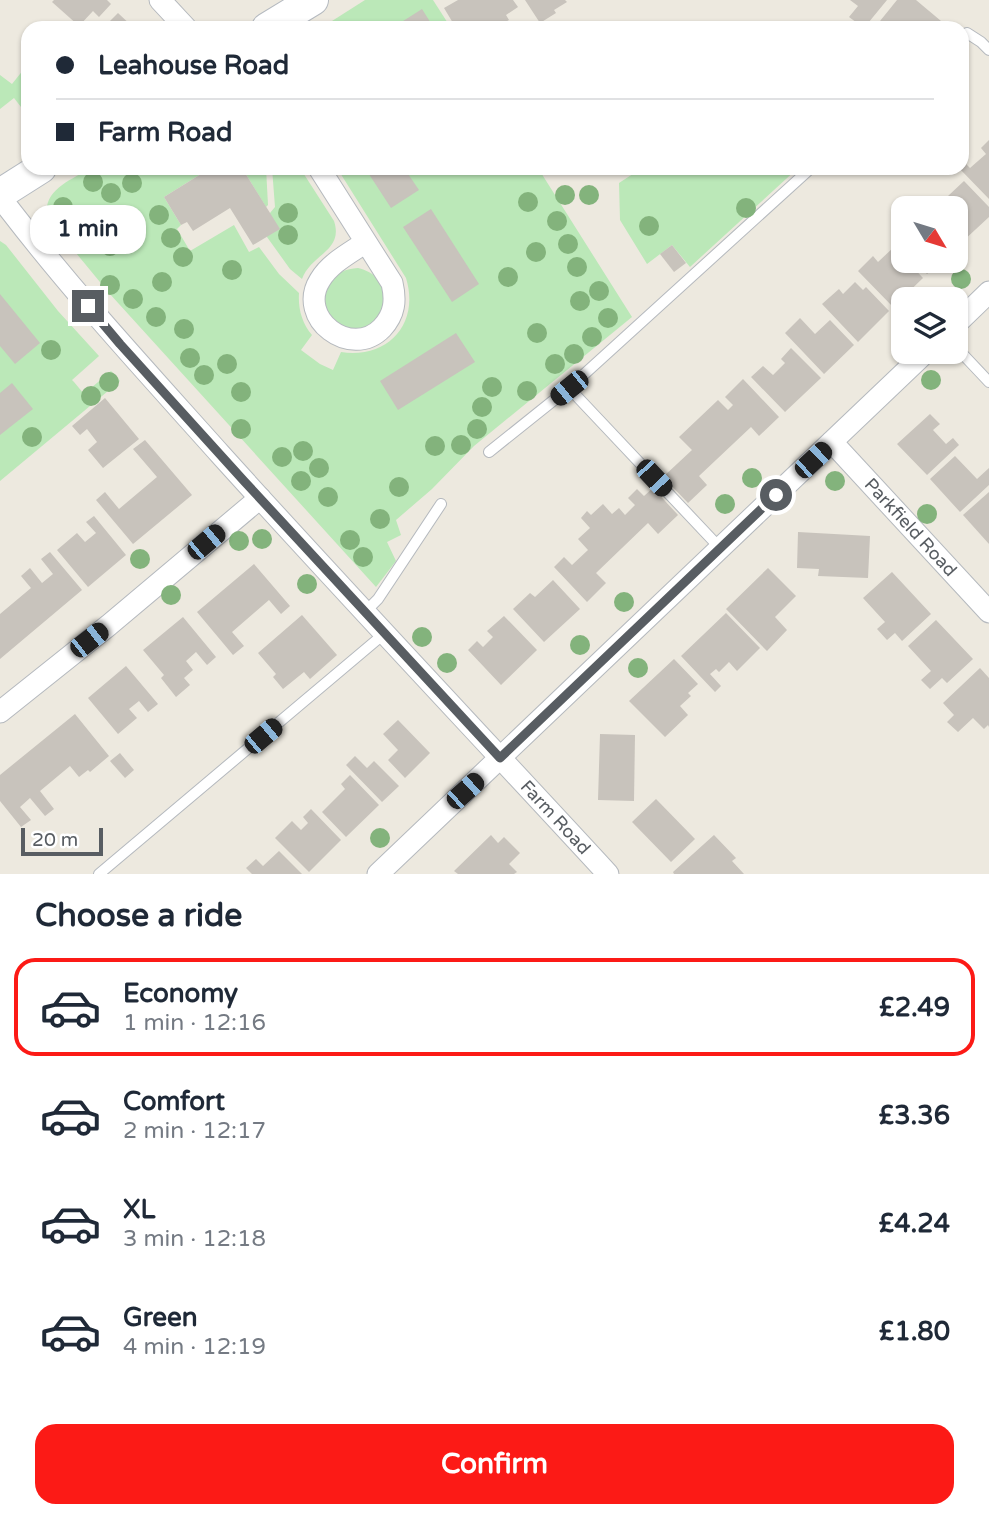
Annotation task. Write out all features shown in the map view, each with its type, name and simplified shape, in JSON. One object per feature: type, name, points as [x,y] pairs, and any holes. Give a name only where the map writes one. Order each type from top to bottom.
[{"type":"street","points":[[160,0],[180,21]]},
{"type":"street","points":[[278,21],[313,0]]},
{"type":"street","points":[[0,196],[31,175]]},
{"type":"street","points":[[323,175],[366,242],[392,283],[395,297],[393,311],[378,332],[355,340],[333,333],[323,324],[314,303],[315,290],[331,266],[366,242]]},
{"type":"street","name":"Farm Road","points":[[0,196],[40,250],[120,344],[608,874]]},
{"type":"street","points":[[968,312],[989,292]]},
{"type":"street","points":[[378,874],[913,364]]},
{"type":"street","name":"Parkfield Road","points":[[832,442],[989,612]]},
{"type":"street","points":[[0,712],[260,498]]},
{"type":"lane","points":[[969,34],[989,50]]},
{"type":"lane","points":[[489,452],[569,388],[803,175]]},
{"type":"lane","points":[[968,360],[989,382]]},
{"type":"lane","points":[[569,388],[720,548]]},
{"type":"lane","points":[[365,612],[378,599],[441,504]]},
{"type":"lane","points":[[99,874],[385,633]]},
{"type":"green space","points":[[365,0],[433,0],[446,21],[332,21]]},
{"type":"green space","points":[[21,73],[21,107],[14,98],[0,109],[0,75],[12,84]]},
{"type":"green space","points":[[78,175],[199,175],[164,197],[181,225],[177,229],[190,251],[234,225],[249,252],[259,247],[279,274],[299,293],[301,316],[312,335],[301,350],[333,370],[341,352],[373,350],[396,335],[404,323],[409,295],[406,278],[341,175],[542,175],[632,317],[474,446],[432,489],[396,520],[401,535],[387,542],[396,561],[376,587],[109,293],[48,219],[49,201],[66,182]]},
{"type":"green space","points":[[246,175],[266,175],[266,207]]},
{"type":"green space","points":[[273,175],[304,175],[334,221],[336,231],[331,246],[312,264],[302,279],[290,269],[267,237],[270,213],[275,207]]},
{"type":"green space","points":[[631,175],[790,175],[690,267],[672,245],[647,264],[620,220],[619,183]]},
{"type":"green space","points":[[0,241],[99,356],[72,380],[84,394],[111,371],[120,381],[0,481]]},
{"type":"green space","points":[[358,268],[378,279],[384,289],[386,302],[374,322],[352,329],[340,326],[331,317],[325,306],[325,293],[329,282],[340,272]]},
{"type":"building","points":[[107,0],[111,4],[99,17],[93,11],[84,21],[73,21],[52,2]]},
{"type":"building","points":[[458,0],[513,0],[518,7],[506,15],[507,21],[452,21],[444,8]]},
{"type":"building","points":[[525,0],[567,2],[554,10],[556,13],[539,21]]},
{"type":"building","points":[[850,0],[887,0],[870,21],[854,21],[849,17],[858,6]]},
{"type":"building","points":[[897,0],[916,0],[941,21],[880,21]]},
{"type":"building","points":[[422,9],[430,21],[403,21]]},
{"type":"building","points":[[118,13],[127,21],[110,21]]},
{"type":"building","points":[[989,140],[989,199],[966,175],[969,175],[969,167],[986,154],[981,148]]},
{"type":"building","points":[[199,175],[246,175],[280,229],[253,245],[230,208],[193,231],[187,222],[181,225],[164,197]]},
{"type":"building","points":[[370,175],[409,175],[419,190],[391,208]]},
{"type":"building","points":[[964,181],[989,207],[989,217],[968,236],[968,196],[948,196]]},
{"type":"building","points":[[431,209],[479,284],[452,302],[403,227]]},
{"type":"building","points":[[672,245],[686,263],[674,272],[660,254]]},
{"type":"building","points":[[891,250],[891,273],[918,273],[923,278],[914,287],[891,287],[891,305],[858,271],[873,256],[878,262]]},
{"type":"building","points":[[855,282],[863,290],[866,287],[889,311],[858,342],[822,304],[839,289],[843,294]]},
{"type":"building","points":[[0,294],[40,343],[15,364],[0,346]]},
{"type":"building","points":[[800,318],[815,334],[830,320],[854,345],[824,374],[785,333]]},
{"type":"building","points":[[456,333],[475,362],[398,410],[380,381]]},
{"type":"building","points":[[791,348],[821,378],[785,412],[751,377],[763,366],[773,375],[785,363],[781,359]]},
{"type":"building","points":[[743,379],[779,417],[759,436],[751,427],[699,476],[707,485],[688,503],[663,477],[692,450],[679,437],[718,400],[728,410],[733,405],[725,397]]},
{"type":"building","points":[[12,383],[33,409],[0,435],[0,393]]},
{"type":"building","points":[[105,398],[139,439],[103,468],[88,450],[97,442],[87,429],[80,435],[72,426]]},
{"type":"building","points":[[930,414],[940,424],[933,430],[946,444],[953,438],[959,445],[927,475],[897,444]]},
{"type":"building","points":[[145,440],[192,495],[133,544],[96,500],[105,492],[119,509],[157,477],[133,449]]},
{"type":"building","points":[[955,456],[977,479],[989,468],[989,485],[960,512],[930,479]]},
{"type":"building","points":[[653,488],[678,515],[658,534],[648,523],[596,573],[606,583],[587,602],[554,567],[564,557],[572,565],[588,550],[578,539],[590,528],[581,518],[587,511],[591,515],[603,504],[612,514],[619,508],[625,515],[635,505],[628,498],[637,489],[644,496]]},
{"type":"building","points":[[989,492],[989,544],[963,515]]},
{"type":"building","points":[[94,516],[126,555],[88,587],[57,550],[77,533],[85,542],[96,533],[86,522]]},
{"type":"building","points":[[798,532],[870,536],[868,578],[818,576],[819,569],[797,568]]},
{"type":"building","points":[[50,552],[82,590],[0,659],[0,614],[31,588],[21,576],[30,568],[42,583],[53,574],[41,559]]},
{"type":"building","points":[[254,564],[290,606],[281,614],[269,600],[232,632],[244,646],[233,655],[197,612]]},
{"type":"building","points":[[768,568],[796,596],[775,617],[787,630],[767,651],[726,609]]},
{"type":"building","points":[[892,572],[931,614],[902,641],[895,633],[887,640],[877,629],[885,622],[863,598]]},
{"type":"building","points":[[553,580],[580,609],[544,642],[513,609],[530,593],[535,597]]},
{"type":"building","points":[[726,613],[760,648],[737,671],[729,662],[719,672],[716,669],[710,674],[721,686],[715,692],[681,656]]},
{"type":"building","points":[[302,615],[337,655],[310,679],[304,672],[283,689],[273,677],[276,674],[258,653]]},
{"type":"building","points":[[504,616],[537,650],[501,685],[468,650],[477,641],[483,647],[493,637],[487,631]]},
{"type":"building","points":[[183,617],[216,657],[207,665],[196,652],[186,661],[193,670],[184,678],[190,685],[176,697],[161,678],[164,675],[143,650]]},
{"type":"building","points":[[936,620],[973,659],[947,683],[942,678],[930,689],[921,680],[931,671],[908,646]]},
{"type":"building","points":[[674,659],[698,684],[688,693],[691,696],[680,706],[688,715],[665,737],[629,701]]},
{"type":"building","points":[[126,666],[158,704],[148,712],[139,701],[129,709],[137,718],[118,734],[88,698]]},
{"type":"building","points":[[980,668],[989,678],[989,727],[988,725],[984,729],[973,718],[958,732],[947,722],[954,715],[943,703]]},
{"type":"building","points":[[75,714],[109,756],[90,772],[88,770],[79,777],[70,766],[40,791],[54,809],[45,816],[30,798],[20,807],[31,820],[21,827],[0,801],[0,775]]},
{"type":"building","points":[[398,720],[430,753],[405,778],[388,760],[398,750],[383,734]]},
{"type":"building","points":[[600,734],[635,735],[634,801],[598,800]]},
{"type":"building","points":[[120,753],[134,770],[125,778],[110,761]]},
{"type":"building","points":[[355,756],[367,768],[374,761],[399,786],[382,802],[346,765]]},
{"type":"building","points":[[350,775],[379,805],[346,837],[322,812],[345,789],[341,784]]},
{"type":"building","points":[[656,799],[695,839],[671,862],[632,822]]},
{"type":"building","points":[[311,809],[341,840],[309,872],[275,838],[292,821],[301,830],[308,823],[303,817]]},
{"type":"building","points":[[491,835],[498,843],[504,837],[520,853],[509,864],[517,872],[458,874],[454,871]]},
{"type":"building","points":[[714,835],[736,858],[732,861],[744,874],[674,874],[673,872]]},
{"type":"building","points":[[279,851],[302,874],[252,874],[246,868],[256,859],[263,866]]},
{"type":"route","points":[[88,306],[244,481],[500,758],[776,495]]}]
